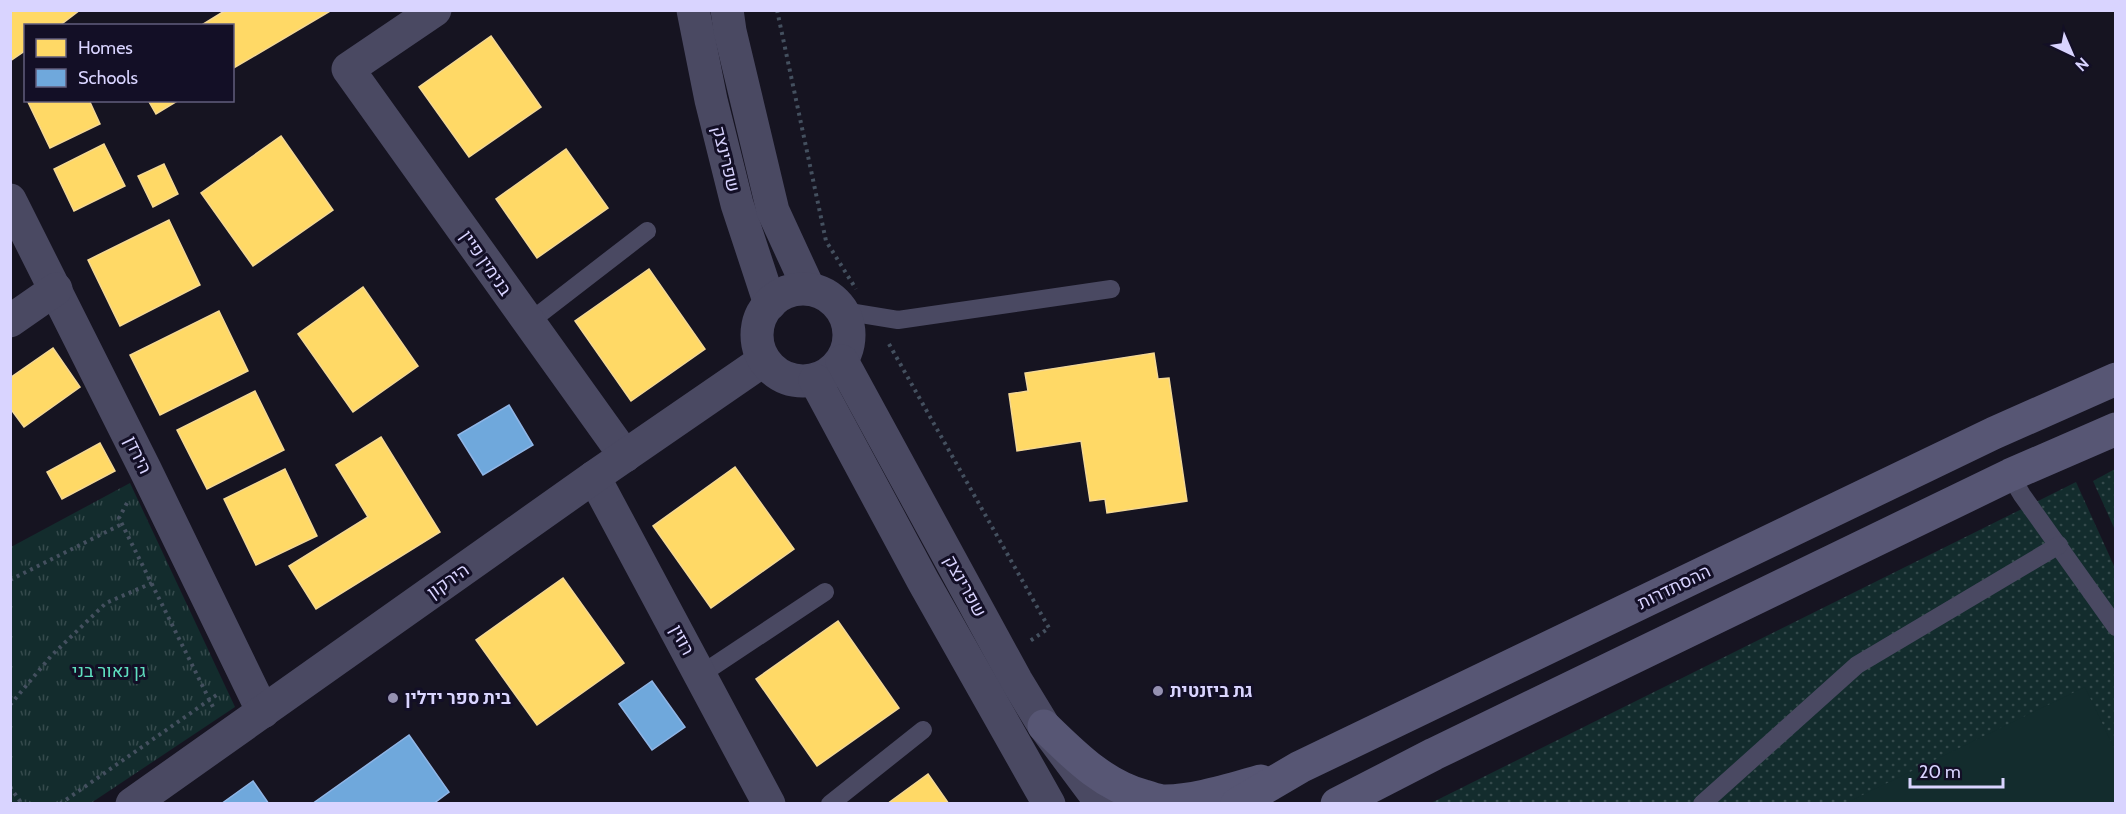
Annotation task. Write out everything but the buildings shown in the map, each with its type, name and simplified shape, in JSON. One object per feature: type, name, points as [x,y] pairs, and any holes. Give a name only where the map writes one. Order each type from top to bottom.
[{"type":"main road","name":"ההסתדרות","points":[[1237,804],[1300,767],[1994,434],[2115,379]]},
{"type":"main road","points":[[1340,803],[1444,749],[2010,475],[2115,429]]},
{"type":"main road","points":[[1044,726],[1075,756],[1114,785],[1134,794],[1162,801],[1227,790],[1300,767]]},
{"type":"street","name":"בנימין פיין","points":[[435,10],[348,69],[624,456]]},
{"type":"street","name":"שפרינצק","points":[[693,10],[711,100],[737,204],[770,304]]},
{"type":"street","name":"שפרינצק","points":[[727,10],[773,211],[809,290]]},
{"type":"street","name":"הירדן","points":[[10,200],[145,469],[263,712]]},
{"type":"street","points":[[803,288],[809,290],[819,291],[858,313],[849,326],[849,342],[842,361],[836,368],[824,377],[815,380],[795,381],[781,377],[769,368],[760,355],[756,341],[757,326],[763,311],[774,299],[788,291],[803,288]]},
{"type":"street","points":[[10,321],[56,289]]},
{"type":"street","name":"הירקון","points":[[132,804],[594,477],[764,360]]},
{"type":"street","name":"שפרינצק","points":[[842,361],[1044,726],[1102,804]]},
{"type":"street","name":"שפרינצק","points":[[815,380],[923,580],[1049,804]]},
{"type":"street","name":"רוזין","points":[[594,477],[769,804]]},
{"type":"lane","points":[[528,323],[647,231]]},
{"type":"lane","points":[[858,313],[898,320],[1111,289]]},
{"type":"lane","points":[[2010,475],[2115,627]]},
{"type":"lane","points":[[1702,804],[1857,665],[2059,544]]},
{"type":"lane","points":[[700,675],[825,592]]},
{"type":"lane","points":[[830,804],[923,730]]},
{"type":"path","points":[[777,10],[826,241],[858,313],[1049,628],[1005,658]]},
{"type":"path","points":[[145,469],[119,518],[228,736]]},
{"type":"path","points":[[10,580],[122,524]]},
{"type":"path","points":[[10,705],[51,656],[106,603],[152,583]]},
{"type":"path","points":[[60,804],[246,675]]},
{"type":"path","points":[[10,787],[22,804]]},
{"type":"green space","points":[[2115,469],[2115,530],[2093,481]]},
{"type":"green space","points":[[2076,482],[2115,568],[2115,803],[1429,804]]},
{"type":"green space","name":"גן נאור בני","points":[[130,483],[235,707],[91,803],[11,803],[11,547]]},
{"type":"green space","points":[[2085,687],[2115,750],[2115,803],[1846,803]]},
{"type":"place","name":"גת ביזנטית","points":[[1158,691]]},
{"type":"place","name":"בית ספר ידלין","points":[[393,698]]}]
